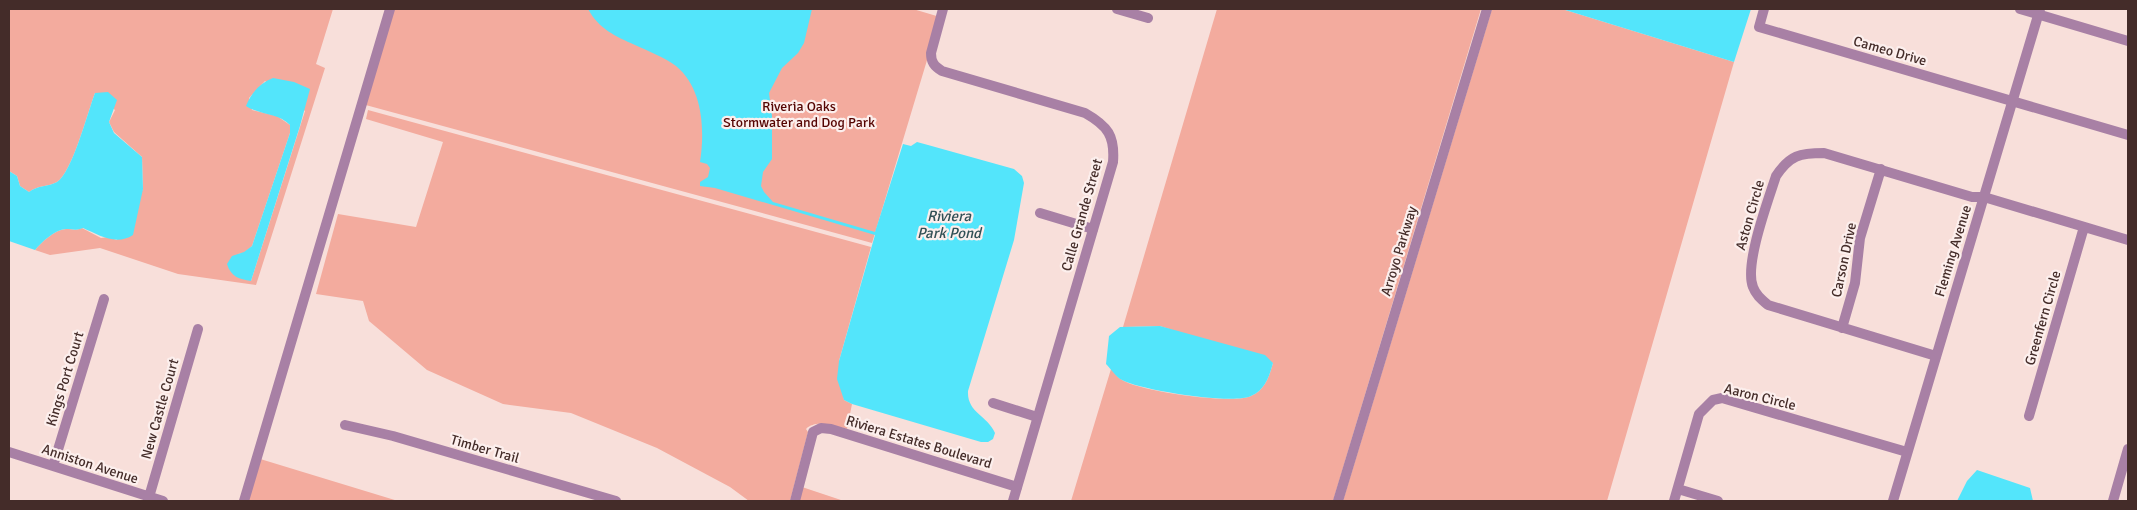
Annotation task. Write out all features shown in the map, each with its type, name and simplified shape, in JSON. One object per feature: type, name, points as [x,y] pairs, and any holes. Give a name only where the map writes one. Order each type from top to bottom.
[{"type":"street","points":[[244,501],[390,9]]},
{"type":"street","name":"Calle Grande Street","points":[[943,9],[931,53],[931,60],[935,66],[942,71],[1086,113],[1099,121],[1109,133],[1114,146],[1113,162],[1013,501]]},
{"type":"street","points":[[1116,9],[1148,18]]},
{"type":"street","name":"Arroyo Parkway","points":[[1338,501],[1486,9]]},
{"type":"street","name":"Cameo Drive","points":[[1764,9],[1759,28],[2128,135]]},
{"type":"street","points":[[2020,9],[2040,11],[2128,40]]},
{"type":"street","name":"Fleming Avenue","points":[[1892,501],[2040,11]]},
{"type":"street","name":"Aston Circle","points":[[1936,356],[1768,305],[1757,296],[1752,285],[1750,265],[1776,176],[1784,164],[1791,158],[1806,153],[1824,153],[1972,197],[1984,197],[2128,240]]},
{"type":"street","name":"Carson Drive","points":[[1842,328],[1855,283],[1860,238],[1881,169]]},
{"type":"street","points":[[1040,213],[1093,229]]},
{"type":"street","name":"Greenfern Circle","points":[[2029,416],[2084,227]]},
{"type":"street","name":"Kings Port Court","points":[[53,466],[104,299]]},
{"type":"street","name":"New Castle Court","points":[[149,497],[198,329]]},
{"type":"street","name":"Aaron Circle","points":[[1674,501],[1699,414],[1713,400],[1722,398],[1907,452]]},
{"type":"street","points":[[993,403],[1037,417]]},
{"type":"street","name":"Timber Trail","points":[[345,425],[393,436],[616,501]]},
{"type":"street","name":"Riviera Estates Boulevard","points":[[795,501],[813,432],[821,428],[831,429],[1017,487]]},
{"type":"street","points":[[2112,501],[2128,449]]},
{"type":"street","name":"Anniston Avenue","points":[[9,452],[164,501]]},
{"type":"street","points":[[1678,489],[1718,501]]},
{"type":"green space","points":[[9,9],[333,9],[316,64],[325,68],[256,285],[178,274],[100,248],[50,255],[35,250],[53,234],[66,229],[76,230],[82,228],[101,238],[108,237],[117,240],[143,189],[142,157],[114,132],[109,122],[115,110],[95,93],[74,155],[63,176],[57,182],[29,192],[20,186],[17,176],[9,171]],"holes":[[[265,81],[305,111],[251,281],[238,254],[244,253],[252,246],[290,133],[290,125],[277,116],[252,110],[249,98]]]},
{"type":"green space","name":"Riveria Oaks Stormwater and Dog Park","points":[[390,9],[913,9],[940,17],[872,243],[362,104]]},
{"type":"green space","points":[[1217,9],[1481,9],[1333,501],[1071,501],[1111,369],[1122,380],[1147,388],[1186,396],[1226,399],[1251,396],[1260,390],[1268,378],[1273,363],[1160,326],[1123,327]]},
{"type":"green space","points":[[1492,9],[1562,9],[1734,62],[1607,501],[1343,501]]},
{"type":"green space","points":[[368,110],[871,247],[839,361],[844,400],[852,404],[847,429],[820,424],[810,426],[806,429],[808,432],[790,501],[749,501],[730,487],[657,448],[571,413],[503,404],[427,370],[369,321],[363,301],[316,294],[338,214],[416,227],[443,142],[366,119]]},
{"type":"green space","points":[[257,458],[398,501],[244,501]]},
{"type":"green space","points":[[799,486],[844,501],[795,501]]},
{"type":"water","name":"Riviera Park Pond","points":[[588,9],[812,9],[804,43],[798,53],[782,68],[769,93],[772,116],[772,159],[763,172],[761,186],[773,202],[875,232],[903,144],[911,146],[917,142],[1014,169],[1022,176],[1024,183],[1014,240],[968,391],[974,409],[992,427],[995,433],[993,439],[988,442],[981,442],[844,400],[837,379],[839,361],[875,235],[715,188],[700,186],[700,182],[708,177],[710,168],[707,164],[700,162],[702,123],[697,98],[692,86],[676,66],[608,31],[597,22]]},
{"type":"water","points":[[1562,9],[1751,9],[1734,62]]},
{"type":"water","points":[[273,78],[294,82],[310,89],[251,281],[236,277],[227,264],[232,256],[244,252],[252,246],[290,133],[290,125],[285,121],[246,106],[256,89]]},
{"type":"water","points":[[108,92],[117,100],[109,122],[114,133],[142,157],[143,189],[133,235],[120,240],[101,236],[83,228],[76,230],[66,229],[53,234],[35,250],[9,241],[9,171],[17,176],[20,186],[29,192],[57,182],[63,176],[74,155],[95,93]]},
{"type":"water","points":[[1160,326],[1265,355],[1273,363],[1266,382],[1260,390],[1251,396],[1226,399],[1166,392],[1132,384],[1120,379],[1106,364],[1109,336],[1120,327]]},
{"type":"water","points":[[1977,470],[2030,488],[2033,501],[1957,501],[1967,481]]}]
